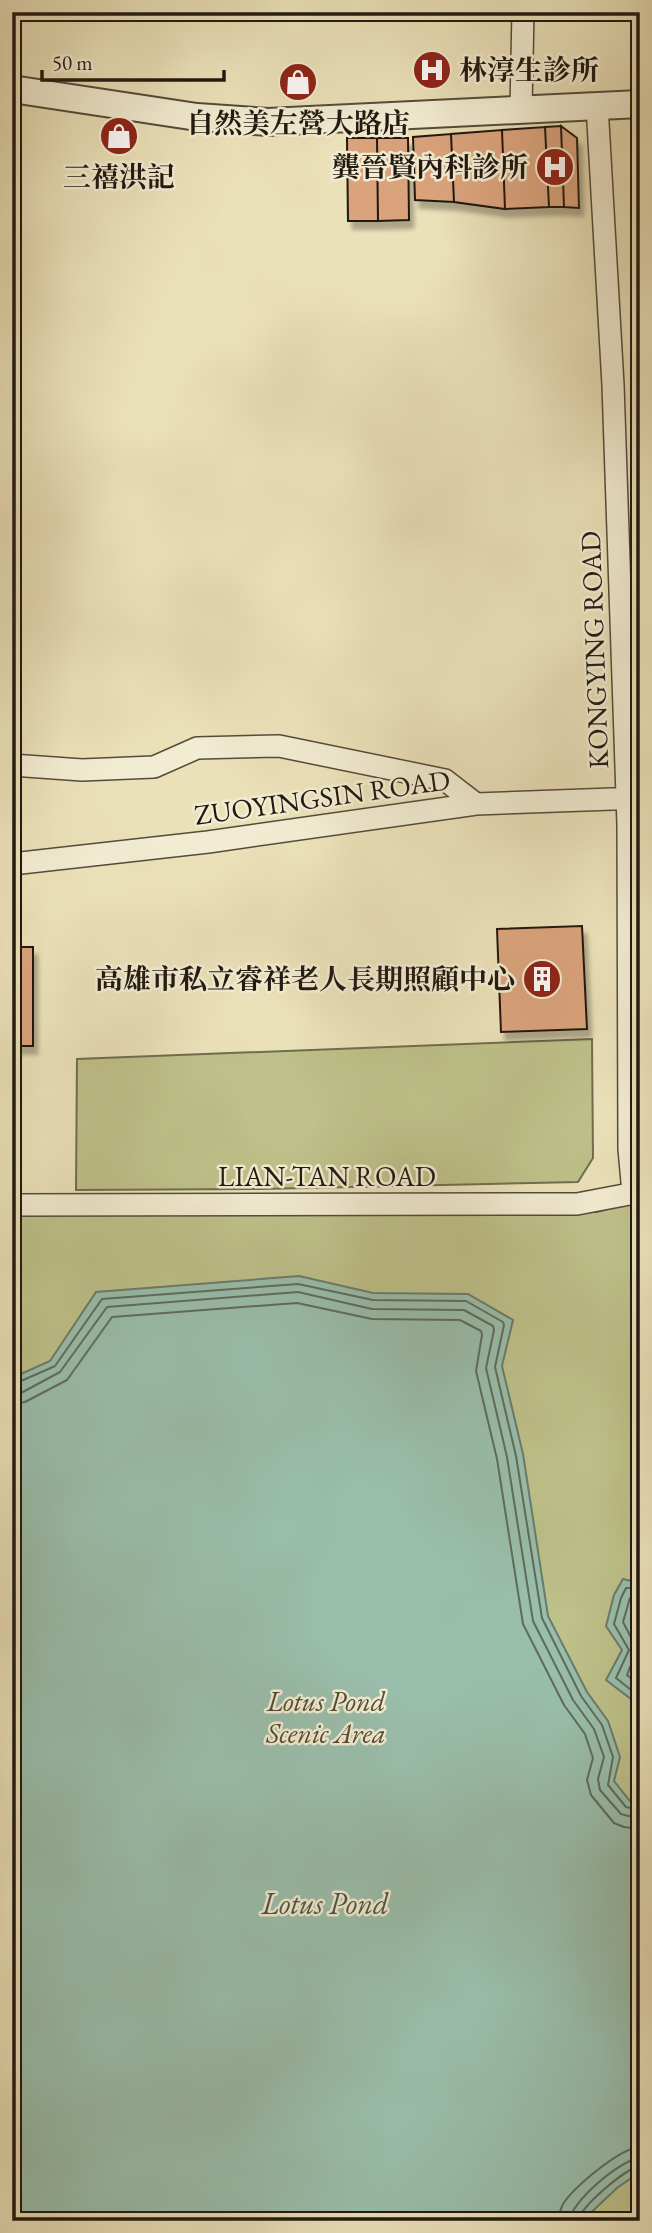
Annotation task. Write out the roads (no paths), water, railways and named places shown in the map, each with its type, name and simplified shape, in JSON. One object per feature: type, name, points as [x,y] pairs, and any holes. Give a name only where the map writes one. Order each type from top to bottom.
[{"type":"street","points":[[521,108],[523,12]]},
{"type":"street","points":[[12,89],[197,117],[268,122],[640,104]]},
{"type":"street","name":"KONGYING ROAD","points":[[597,105],[633,799],[629,1149],[637,1193]]},
{"type":"street","points":[[12,765],[82,770],[154,768],[197,748],[279,746],[445,780],[476,804]]},
{"type":"street","name":"ZUOYINGSIN ROAD","points":[[12,864],[208,842],[476,804],[633,799]]},
{"type":"street","name":"LIAN-TAN ROAD","points":[[12,1205],[577,1204],[637,1193]]},
{"type":"water","name":"Lotus Pond","points":[[299,1276],[373,1293],[468,1294],[513,1320],[502,1366],[523,1454],[548,1616],[587,1692],[608,1721],[620,1757],[614,1781],[630,1801],[640,1803],[640,2172],[617,2188],[582,2221],[12,2221],[12,1378],[50,1361],[96,1292]]},
{"type":"water","points":[[623,1579],[640,1583],[640,1706],[606,1680],[622,1650],[606,1626],[614,1595]]},
{"type":"place","name":"林淳生診所","points":[[432,70]]},
{"type":"place","name":"自然美左營大路店","points":[[298,82]]},
{"type":"place","name":"三禧洪記","points":[[119,136]]},
{"type":"place","name":"龔晉賢內科診所","points":[[555,167]]},
{"type":"place","name":"高雄市私立睿祥老人長期照顧中心","points":[[542,979]]},
{"type":"park label","name":"Lotus Pond Scenic Area","points":[[326,1717]]}]
